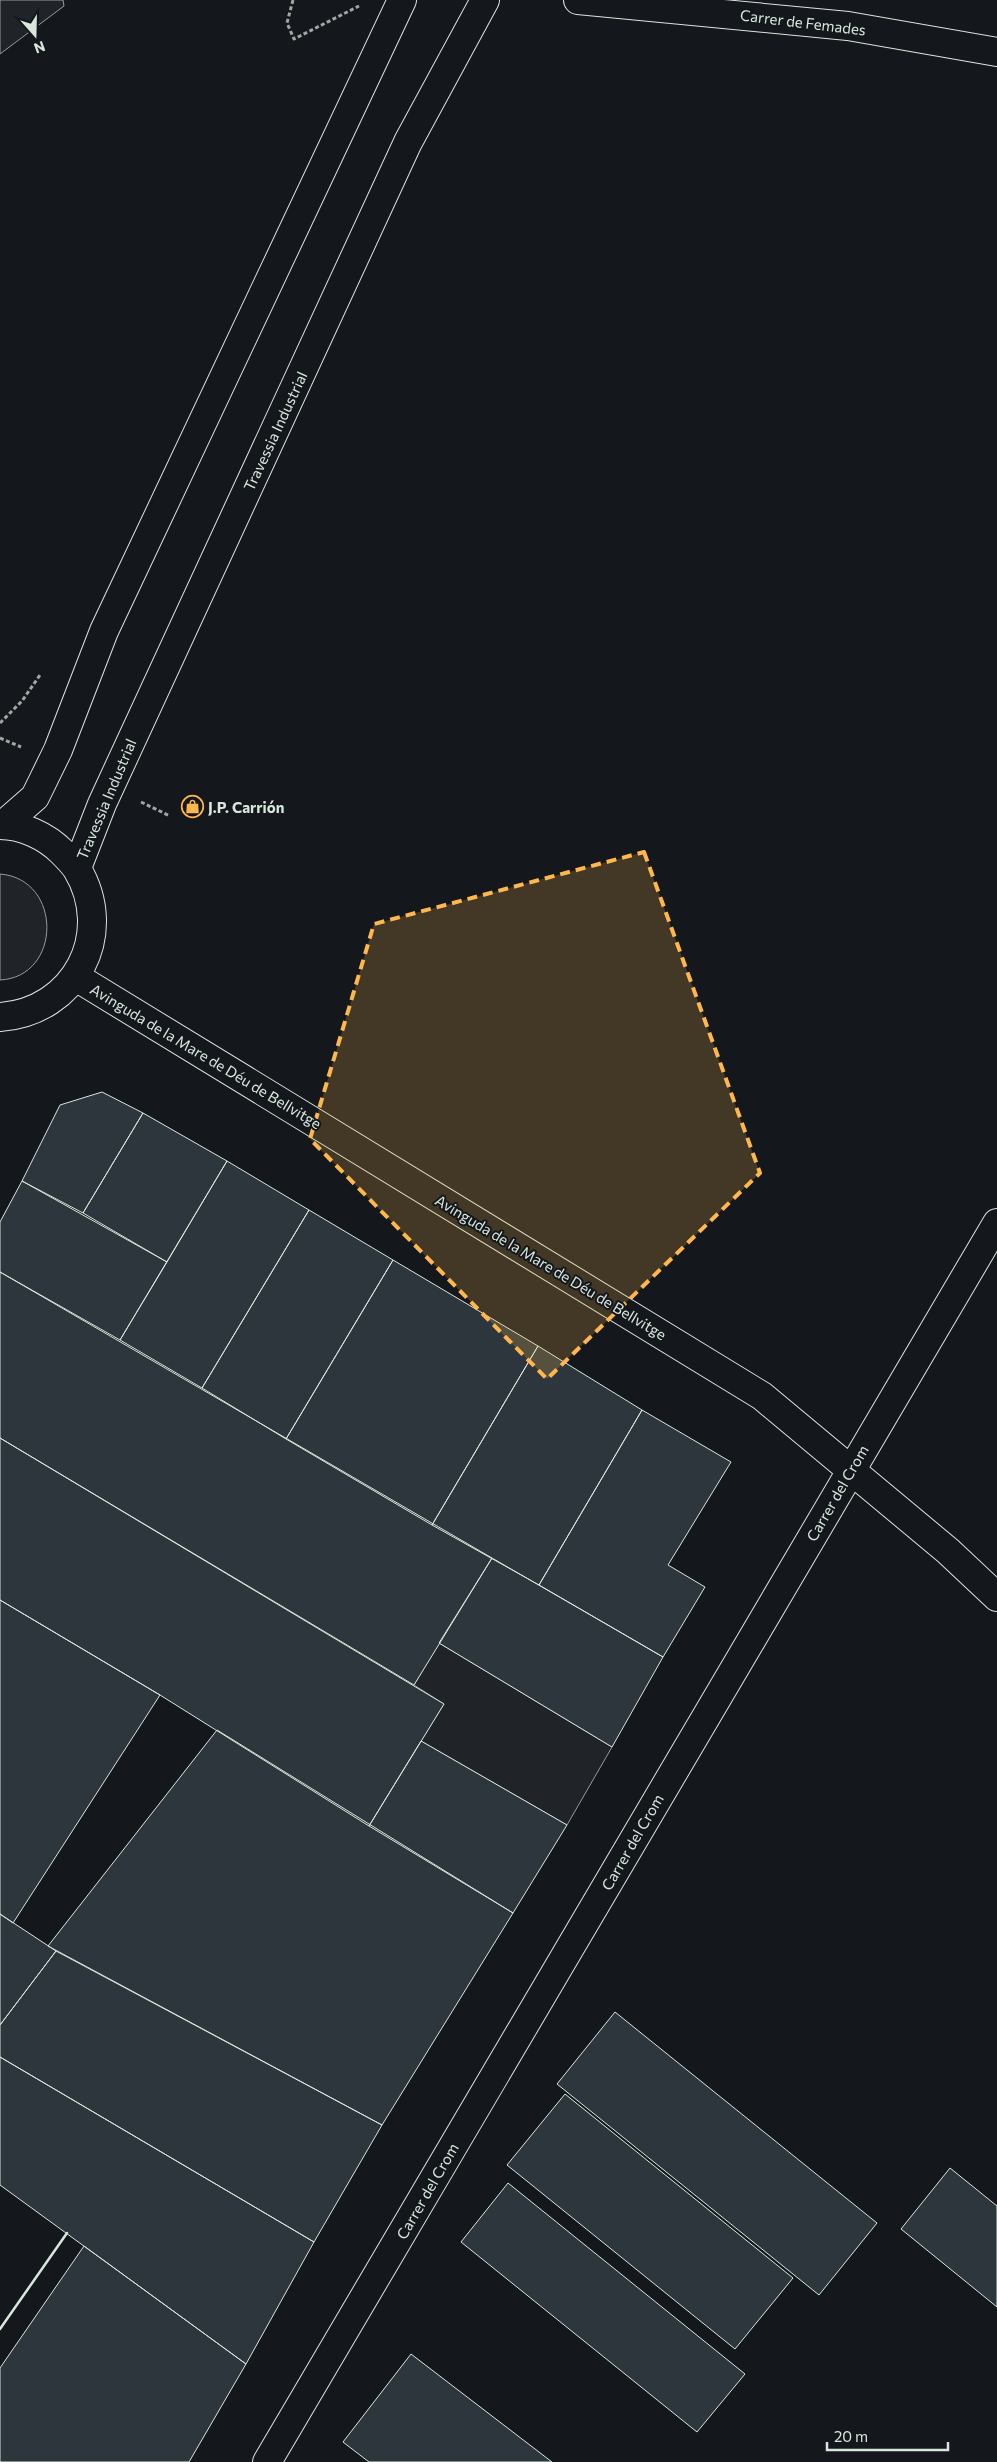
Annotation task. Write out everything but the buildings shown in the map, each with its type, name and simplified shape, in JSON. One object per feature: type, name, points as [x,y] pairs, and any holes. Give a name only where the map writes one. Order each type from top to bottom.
[{"type":"street","points":[[2,825],[35,797],[58,750],[104,631],[402,0]]},
{"type":"street","name":"Travessia Industrial","points":[[77,868],[102,804],[408,142],[485,0]]},
{"type":"street","name":"Carrer de Femades","points":[[578,0],[848,26],[997,52]]},
{"type":"street","points":[[0,1039],[10,1017],[52,1000],[76,977],[85,961],[93,928],[89,895],[77,868],[53,844],[36,833],[2,825]]},
{"type":"street","name":"Avinguda de la Mare de Déu de Bellvitge","points":[[76,977],[762,1396],[948,1551],[997,1597]]},
{"type":"street","name":"Carrer del Crom","points":[[267,2462],[997,1223]]},
{"type":"path","points":[[293,0],[287,23],[294,39],[362,4]]},
{"type":"path","points":[[0,723],[22,701],[40,675]]},
{"type":"path","points":[[135,800],[170,816]]},
{"type":"highlighted area","points":[[644,852],[760,1173],[547,1379],[310,1139],[374,924]]},
{"type":"shaded area","points":[[0,0],[63,0],[64,6],[0,54]]},
{"type":"shaded area","points":[[0,874],[21,880],[35,892],[44,909],[47,928],[44,946],[35,963],[20,975],[0,980]]},
{"type":"shaded area","points":[[439,1643],[612,1747],[567,1825],[421,1741],[444,1704],[414,1685]]},
{"type":"wall","points":[[0,2329],[67,2233]]},
{"type":"place","name":"J.P. Carrión","points":[[192,807]]}]
